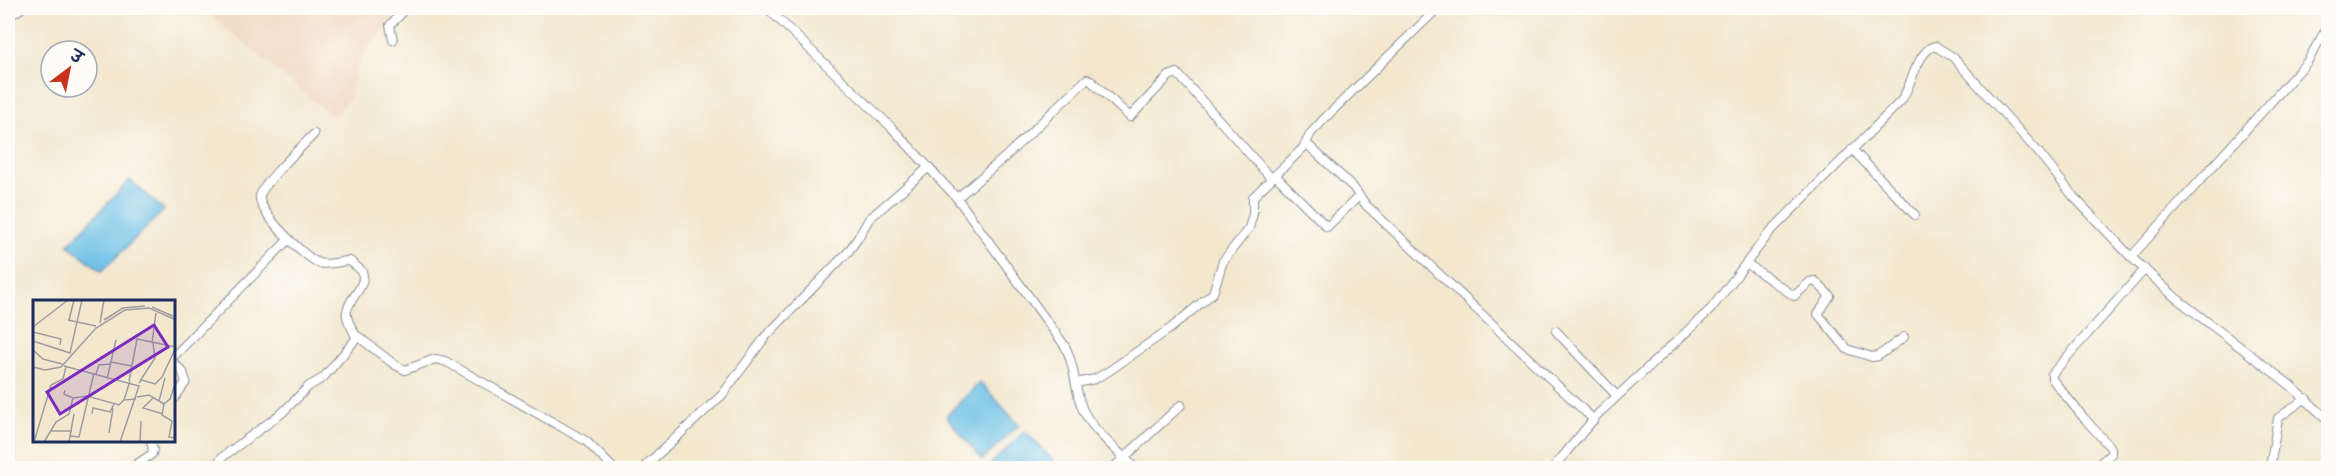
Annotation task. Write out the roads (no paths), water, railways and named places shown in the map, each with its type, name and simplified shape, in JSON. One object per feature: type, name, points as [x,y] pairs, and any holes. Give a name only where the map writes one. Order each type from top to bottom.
[{"type":"street","points":[[8,17],[22,8]]},
{"type":"street","points":[[393,40],[390,24],[400,15],[399,8]]},
{"type":"street","points":[[767,8],[892,128],[957,198],[1065,346],[1071,357],[1081,405],[1087,416],[1135,468]]},
{"type":"street","points":[[1076,383],[1095,379],[1109,371],[1171,328],[1213,293],[1223,261],[1235,247],[1251,221],[1253,197],[1307,144],[1311,133],[1326,117],[1438,8]]},
{"type":"street","points":[[2131,257],[2307,62],[2328,26]]},
{"type":"street","points":[[1553,468],[1617,396],[1659,360],[1711,309],[1770,232],[1901,101],[1908,91],[1917,65],[1930,47],[1941,48],[1953,57],[2039,153],[2073,196],[2131,257],[2176,298],[2306,398],[2328,420]]},
{"type":"street","points":[[957,198],[1005,157],[1087,79],[1130,117],[1169,76],[1177,74],[1273,176],[1327,227],[1359,196]]},
{"type":"street","points":[[315,134],[261,194],[261,207],[289,239],[315,262],[323,265],[350,261],[362,271],[363,283],[350,302],[346,313],[347,320],[356,335],[405,370],[435,360],[445,361],[586,441],[613,468]]},
{"type":"street","points":[[1307,144],[1594,420]]},
{"type":"street","points":[[1852,149],[1915,215]]},
{"type":"street","points":[[643,468],[722,395],[766,336],[848,252],[869,219],[929,167]]},
{"type":"street","points":[[176,354],[289,239]]},
{"type":"street","points":[[1746,263],[1794,296],[1810,282],[1815,281],[1830,296],[1819,311],[1819,318],[1841,344],[1853,352],[1872,357],[1878,356],[1904,337]]},
{"type":"street","points":[[2094,468],[2111,454],[2111,448],[2052,379],[2052,374],[2145,269]]},
{"type":"street","points":[[1556,331],[1617,396]]},
{"type":"street","points":[[220,468],[218,464],[221,458],[282,413],[309,386],[330,371],[354,342],[356,335]]},
{"type":"street","points":[[176,366],[186,378],[186,382],[176,396]]},
{"type":"street","points":[[2271,468],[2278,418],[2306,398]]},
{"type":"street","points":[[1113,468],[1181,405]]},
{"type":"street","points":[[131,468],[152,454],[151,443]]},
{"type":"water","points":[[130,180],[164,210],[102,271],[68,245]]},
{"type":"water","points":[[980,382],[1019,425],[982,460],[946,416]]},
{"type":"water","points":[[1025,431],[1060,468],[994,468],[991,464]]}]
